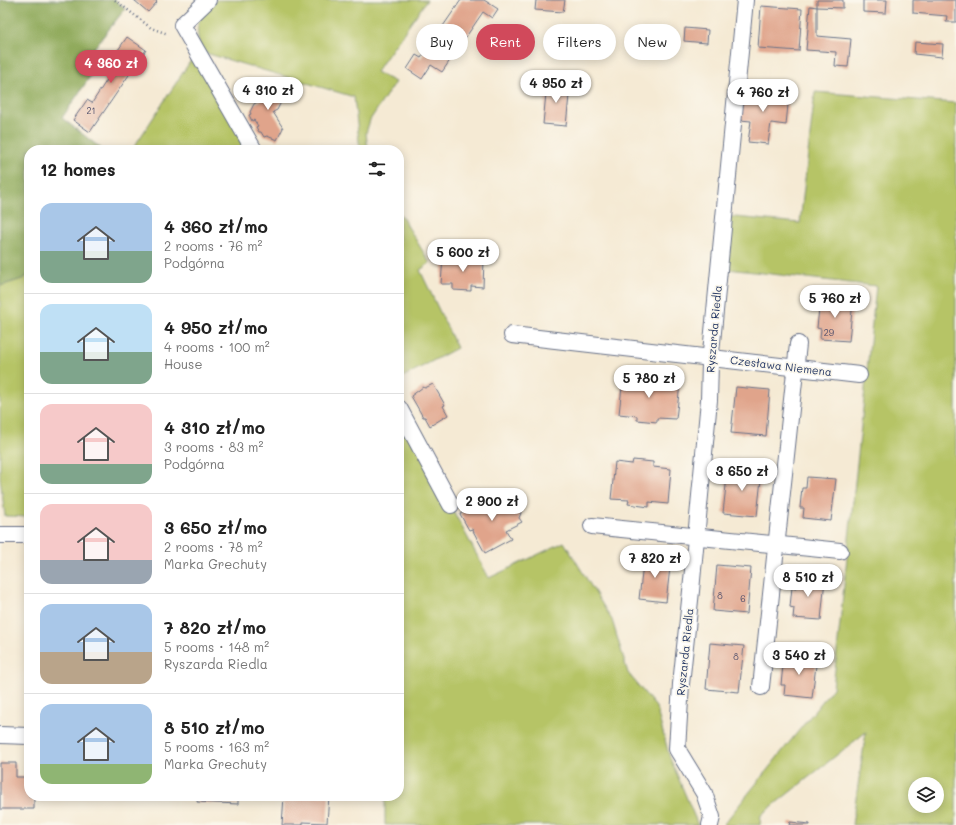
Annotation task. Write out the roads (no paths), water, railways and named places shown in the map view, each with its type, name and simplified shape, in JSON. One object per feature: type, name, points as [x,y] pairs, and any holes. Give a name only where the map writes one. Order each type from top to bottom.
[{"type":"street","points":[[208,0],[182,25],[251,145]]},
{"type":"street","name":"Ryszarda Riedla","points":[[711,821],[704,793],[677,750],[681,684],[709,400],[710,358],[745,0]]},
{"type":"street","name":"Czesława Niemena","points":[[512,335],[859,375]]},
{"type":"street","points":[[761,687],[794,368],[798,344]]},
{"type":"street","points":[[404,417],[451,505]]},
{"type":"street","points":[[592,526],[840,551]]},
{"type":"street","points":[[0,535],[24,536]]},
{"type":"street","points":[[0,735],[24,736]]}]
